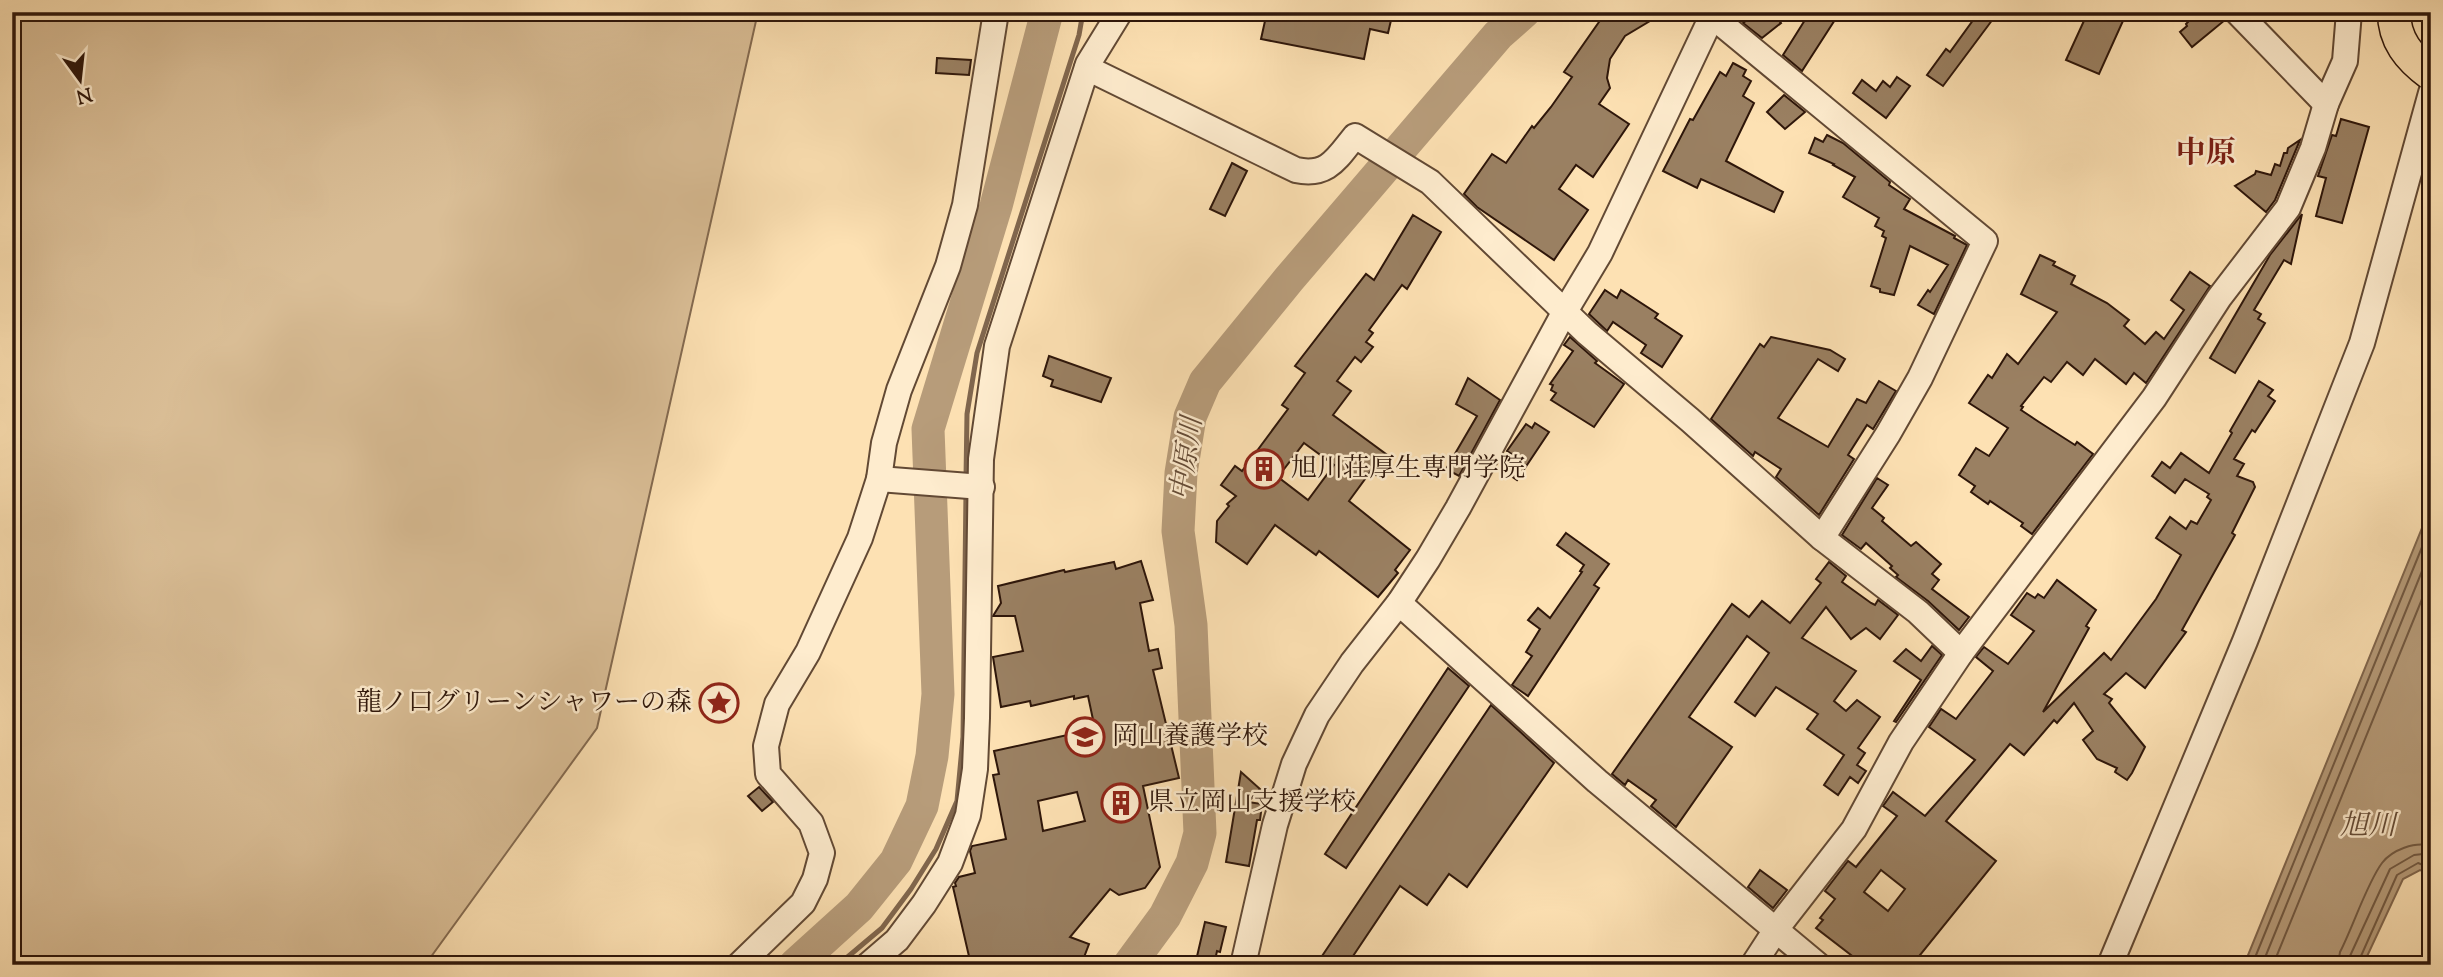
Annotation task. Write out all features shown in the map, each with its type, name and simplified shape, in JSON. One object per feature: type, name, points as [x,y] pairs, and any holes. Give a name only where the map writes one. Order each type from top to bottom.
[{"type":"main road","points":[[2394,12],[2399,42],[2412,60],[2431,74]]},
{"type":"street","points":[[739,965],[803,903],[815,879],[822,853],[811,823],[768,774],[766,746],[777,704],[808,652],[860,538],[883,479],[884,443],[899,390],[948,266],[965,205],[996,12]]},
{"type":"street","points":[[868,965],[897,940],[924,904],[950,863],[968,816],[977,731],[977,486],[997,346],[1087,68],[1120,12]]},
{"type":"street","points":[[2236,12],[2326,104]]},
{"type":"street","points":[[1752,965],[1854,829],[1901,742],[1961,653],[2154,398],[2219,299],[2288,208],[2313,148],[2326,104],[2345,61],[2350,12]]},
{"type":"street","points":[[1243,965],[1275,825],[1294,764],[1317,715],[1352,663],[1399,603],[1452,518],[1563,313],[1600,253],[1713,14],[1985,241],[1920,378],[1822,538]]},
{"type":"street","points":[[1087,68],[1296,170],[1310,173],[1332,165],[1355,136],[1430,182],[1563,313],[1681,412],[1822,538],[1918,612],[1961,653]]},
{"type":"street","points":[[2110,965],[2245,641],[2362,343],[2431,93]]},
{"type":"street","points":[[883,479],[977,486]]},
{"type":"street","points":[[1399,603],[1597,782],[1818,965]]},
{"type":"shaded area","points":[[12,12],[758,12],[597,728],[425,965],[12,965]]},
{"type":"water","name":"旭川","points":[[2431,506],[2431,880],[2420,870],[2403,879],[2363,965],[2244,965]]},
{"type":"building","points":[[1267,12],[1375,12],[1392,16],[1388,33],[1370,29],[1364,59],[1261,39]]},
{"type":"building","points":[[1606,12],[1665,12],[1625,36],[1610,59],[1607,78],[1610,88],[1599,104],[1629,124],[1593,177],[1576,165],[1559,189],[1588,210],[1554,260],[1477,207],[1464,194],[1492,154],[1506,163],[1532,126],[1534,128],[1551,107],[1572,77],[1564,72]]},
{"type":"building","points":[[1741,12],[1772,12],[1781,23],[1762,38],[1743,23],[1747,20]]},
{"type":"building","points":[[1810,12],[1840,12],[1802,71],[1783,55]]},
{"type":"building","points":[[1979,12],[1984,12],[1993,19],[1943,86],[1927,75],[1946,49],[1950,52]]},
{"type":"building","points":[[2088,12],[2127,12],[2099,74],[2066,60]]},
{"type":"building","points":[[2193,12],[2223,12],[2225,20],[2192,47],[2180,32],[2187,26],[2185,18]]},
{"type":"building","points":[[937,58],[971,60],[969,75],[936,73]]},
{"type":"building","points":[[1733,63],[1746,70],[1743,76],[1751,81],[1743,96],[1754,103],[1726,161],[1783,192],[1774,212],[1701,179],[1697,188],[1663,171],[1690,119],[1693,120],[1720,72],[1726,76]]},
{"type":"building","points":[[1897,77],[1910,86],[1886,118],[1853,93],[1862,80],[1876,91],[1883,81],[1890,87]]},
{"type":"building","points":[[1784,95],[1805,112],[1785,129],[1767,112]]},
{"type":"building","points":[[2341,119],[2369,127],[2342,223],[2316,216],[2326,178],[2318,176],[2332,135],[2336,136]]},
{"type":"building","points":[[1827,135],[1843,143],[1890,182],[1889,185],[1910,199],[1904,209],[1967,245],[1934,314],[1918,305],[1948,265],[1910,246],[1894,295],[1880,292],[1880,289],[1871,286],[1886,238],[1882,236],[1884,231],[1875,226],[1879,218],[1843,197],[1855,177],[1809,153],[1815,138],[1823,142]]},
{"type":"building","points":[[2300,140],[2275,200],[2266,212],[2235,186],[2256,171],[2271,175],[2275,164],[2280,166],[2288,148]]},
{"type":"building","points":[[1232,163],[1247,171],[1225,216],[1210,209]]},
{"type":"building","points":[[2302,214],[2291,264],[2284,260],[2254,310],[2261,314],[2258,319],[2265,323],[2235,373],[2210,358],[2270,255]]},
{"type":"building","points":[[1413,215],[1441,232],[1407,289],[1402,285],[1369,330],[1373,333],[1366,342],[1373,347],[1361,362],[1355,357],[1337,381],[1351,391],[1333,415],[1390,457],[1376,475],[1371,471],[1349,501],[1410,550],[1395,570],[1398,573],[1378,597],[1319,551],[1316,555],[1275,525],[1247,564],[1216,542],[1217,521],[1229,506],[1227,504],[1236,496],[1221,485],[1235,466],[1242,471],[1288,409],[1282,405],[1305,373],[1295,366],[1366,274],[1374,280]],"holes":[[[1304,443],[1334,465],[1308,500],[1278,477]]]},
{"type":"building","points":[[2040,255],[2075,276],[2071,284],[2107,303],[2129,320],[2124,326],[2145,344],[2156,332],[2164,339],[2184,310],[2171,300],[2190,272],[2210,286],[2146,383],[2134,373],[2126,384],[2095,359],[2083,375],[2067,362],[2051,382],[2044,377],[2021,406],[2021,410],[2039,422],[2075,445],[2077,442],[2093,454],[2032,534],[2021,526],[2023,523],[1971,492],[1975,486],[1959,475],[1976,448],[1989,456],[2008,428],[1969,403],[1988,375],[1992,378],[2007,354],[2018,364],[2057,312],[2021,294]]},
{"type":"building","points":[[1605,290],[1617,298],[1621,290],[1658,314],[1655,318],[1682,336],[1662,367],[1641,353],[1646,345],[1613,322],[1607,331],[1589,314]]},
{"type":"building","points":[[1570,337],[1597,361],[1595,363],[1624,384],[1594,427],[1551,400],[1556,393],[1551,390],[1553,385],[1550,384],[1573,351],[1564,345]]},
{"type":"building","points":[[1771,337],[1830,350],[1845,359],[1838,371],[1818,359],[1778,418],[1828,447],[1857,399],[1866,403],[1879,381],[1896,391],[1873,429],[1867,425],[1848,455],[1854,459],[1819,515],[1776,477],[1781,469],[1755,452],[1753,456],[1711,419],[1760,344],[1764,347]]},
{"type":"building","points":[[1049,356],[1111,378],[1101,402],[1051,386],[1053,380],[1043,376]]},
{"type":"building","points":[[1468,378],[1500,400],[1459,476],[1446,469],[1477,416],[1456,404]]},
{"type":"building","points":[[2259,381],[2273,390],[2268,396],[2275,401],[2234,459],[2244,464],[2237,476],[2253,482],[2255,487],[2232,533],[2235,535],[2182,630],[2186,632],[2145,688],[2126,673],[2104,694],[2112,699],[2109,703],[2145,747],[2132,773],[2127,780],[2115,772],[2117,768],[2097,759],[2083,740],[2093,731],[2074,703],[2057,723],[2054,720],[2024,755],[2010,744],[1946,821],[1996,861],[1912,965],[1864,965],[1816,928],[1823,920],[1820,918],[1835,899],[1825,891],[1848,861],[1856,867],[1897,816],[1883,806],[1893,792],[1925,816],[1975,760],[1929,727],[1941,709],[1956,719],[1993,671],[1976,657],[1984,647],[2008,664],[2034,631],[2011,615],[2027,593],[2035,598],[2038,594],[2044,598],[2057,580],[2096,610],[2043,712],[2104,653],[2111,660],[2156,599],[2181,555],[2156,538],[2170,517],[2186,529],[2191,521],[2197,524],[2211,500],[2207,497],[2209,494],[2185,479],[2175,493],[2152,476],[2162,462],[2170,468],[2181,453],[2209,473],[2232,433],[2230,431]],"holes":[[[1881,870],[1905,889],[1888,911],[1864,892]]]},
{"type":"building","points":[[1535,423],[1549,432],[1517,480],[1504,471],[1515,456],[1507,451],[1526,424],[1532,428]]},
{"type":"building","points":[[1877,478],[1888,485],[1872,508],[1884,518],[1882,521],[1911,546],[1916,542],[1941,564],[1932,574],[1939,580],[1932,589],[1969,617],[1959,630],[1928,601],[1896,577],[1898,575],[1890,568],[1892,566],[1866,543],[1861,549],[1842,535]]},
{"type":"building","points":[[1566,533],[1609,564],[1594,585],[1599,588],[1528,696],[1512,685],[1532,656],[1526,652],[1540,629],[1528,620],[1538,608],[1550,618],[1584,565],[1557,545]]},
{"type":"building","points":[[1141,561],[1153,600],[1140,603],[1149,651],[1158,649],[1162,668],[1153,670],[1179,778],[1143,786],[1160,867],[1145,888],[1119,895],[1110,889],[1070,937],[1089,944],[1081,965],[971,965],[953,887],[959,877],[975,873],[970,851],[972,846],[1006,839],[993,775],[999,774],[994,751],[1095,729],[1088,696],[1074,699],[1074,696],[1031,706],[1030,701],[1001,707],[993,657],[1023,651],[1015,616],[993,616],[1001,603],[998,586],[1064,570],[1065,572],[1114,562],[1116,569]],"holes":[[[1077,792],[1085,821],[1043,831],[1038,801]]]},
{"type":"building","points":[[1829,562],[1846,576],[1842,582],[1871,603],[1875,605],[1878,600],[1898,615],[1880,639],[1866,628],[1851,639],[1826,607],[1802,638],[1856,671],[1834,701],[1846,711],[1857,700],[1880,717],[1858,748],[1865,753],[1857,765],[1866,771],[1858,783],[1850,777],[1838,795],[1824,785],[1844,755],[1807,729],[1818,714],[1776,687],[1755,716],[1735,702],[1769,653],[1747,636],[1689,717],[1732,747],[1676,827],[1651,806],[1656,800],[1628,780],[1625,785],[1612,774],[1732,604],[1749,617],[1762,601],[1790,623],[1821,583],[1816,579]]},
{"type":"building","points":[[1932,646],[1942,655],[1896,722],[1894,721],[1921,680],[1894,661],[1906,649],[1921,661]]},
{"type":"building","points":[[1448,668],[1469,686],[1346,868],[1325,854]]},
{"type":"building","points":[[1491,705],[1554,763],[1467,887],[1449,874],[1427,905],[1400,886],[1347,965],[1316,965]]},
{"type":"building","points":[[1241,772],[1260,789],[1248,802],[1262,804],[1249,866],[1226,862]]},
{"type":"building","points":[[759,787],[773,802],[762,811],[748,796]]},
{"type":"building","points":[[1760,870],[1787,890],[1773,908],[1748,887]]},
{"type":"building","points":[[1205,922],[1226,927],[1214,965],[1195,965]]},
{"type":"waterway","points":[[795,965],[859,907],[896,861],[922,806],[932,756],[938,694],[928,429],[996,206],[1047,12]]},
{"type":"waterway","points":[[966,478],[967,414],[977,353],[1079,35],[1083,12]]},
{"type":"waterway","name":"中原川","points":[[1129,965],[1165,916],[1192,863],[1200,833],[1191,625],[1178,531],[1181,473],[1190,417],[1205,382],[1289,279],[1498,35],[1524,12]]},
{"type":"waterway","points":[[838,965],[882,928],[911,889],[936,849],[957,801],[963,737],[966,492]]},
{"type":"place","name":"旭川荘厚生専門学院","points":[[1264,469]]},
{"type":"place","name":"龍ノ口グリーンシャワーの森","points":[[719,703]]},
{"type":"place","name":"岡山養護学校","points":[[1085,737]]},
{"type":"place","name":"県立岡山支援学校","points":[[1121,803]]},
{"type":"district","name":"中原","points":[[2206,154]]}]
